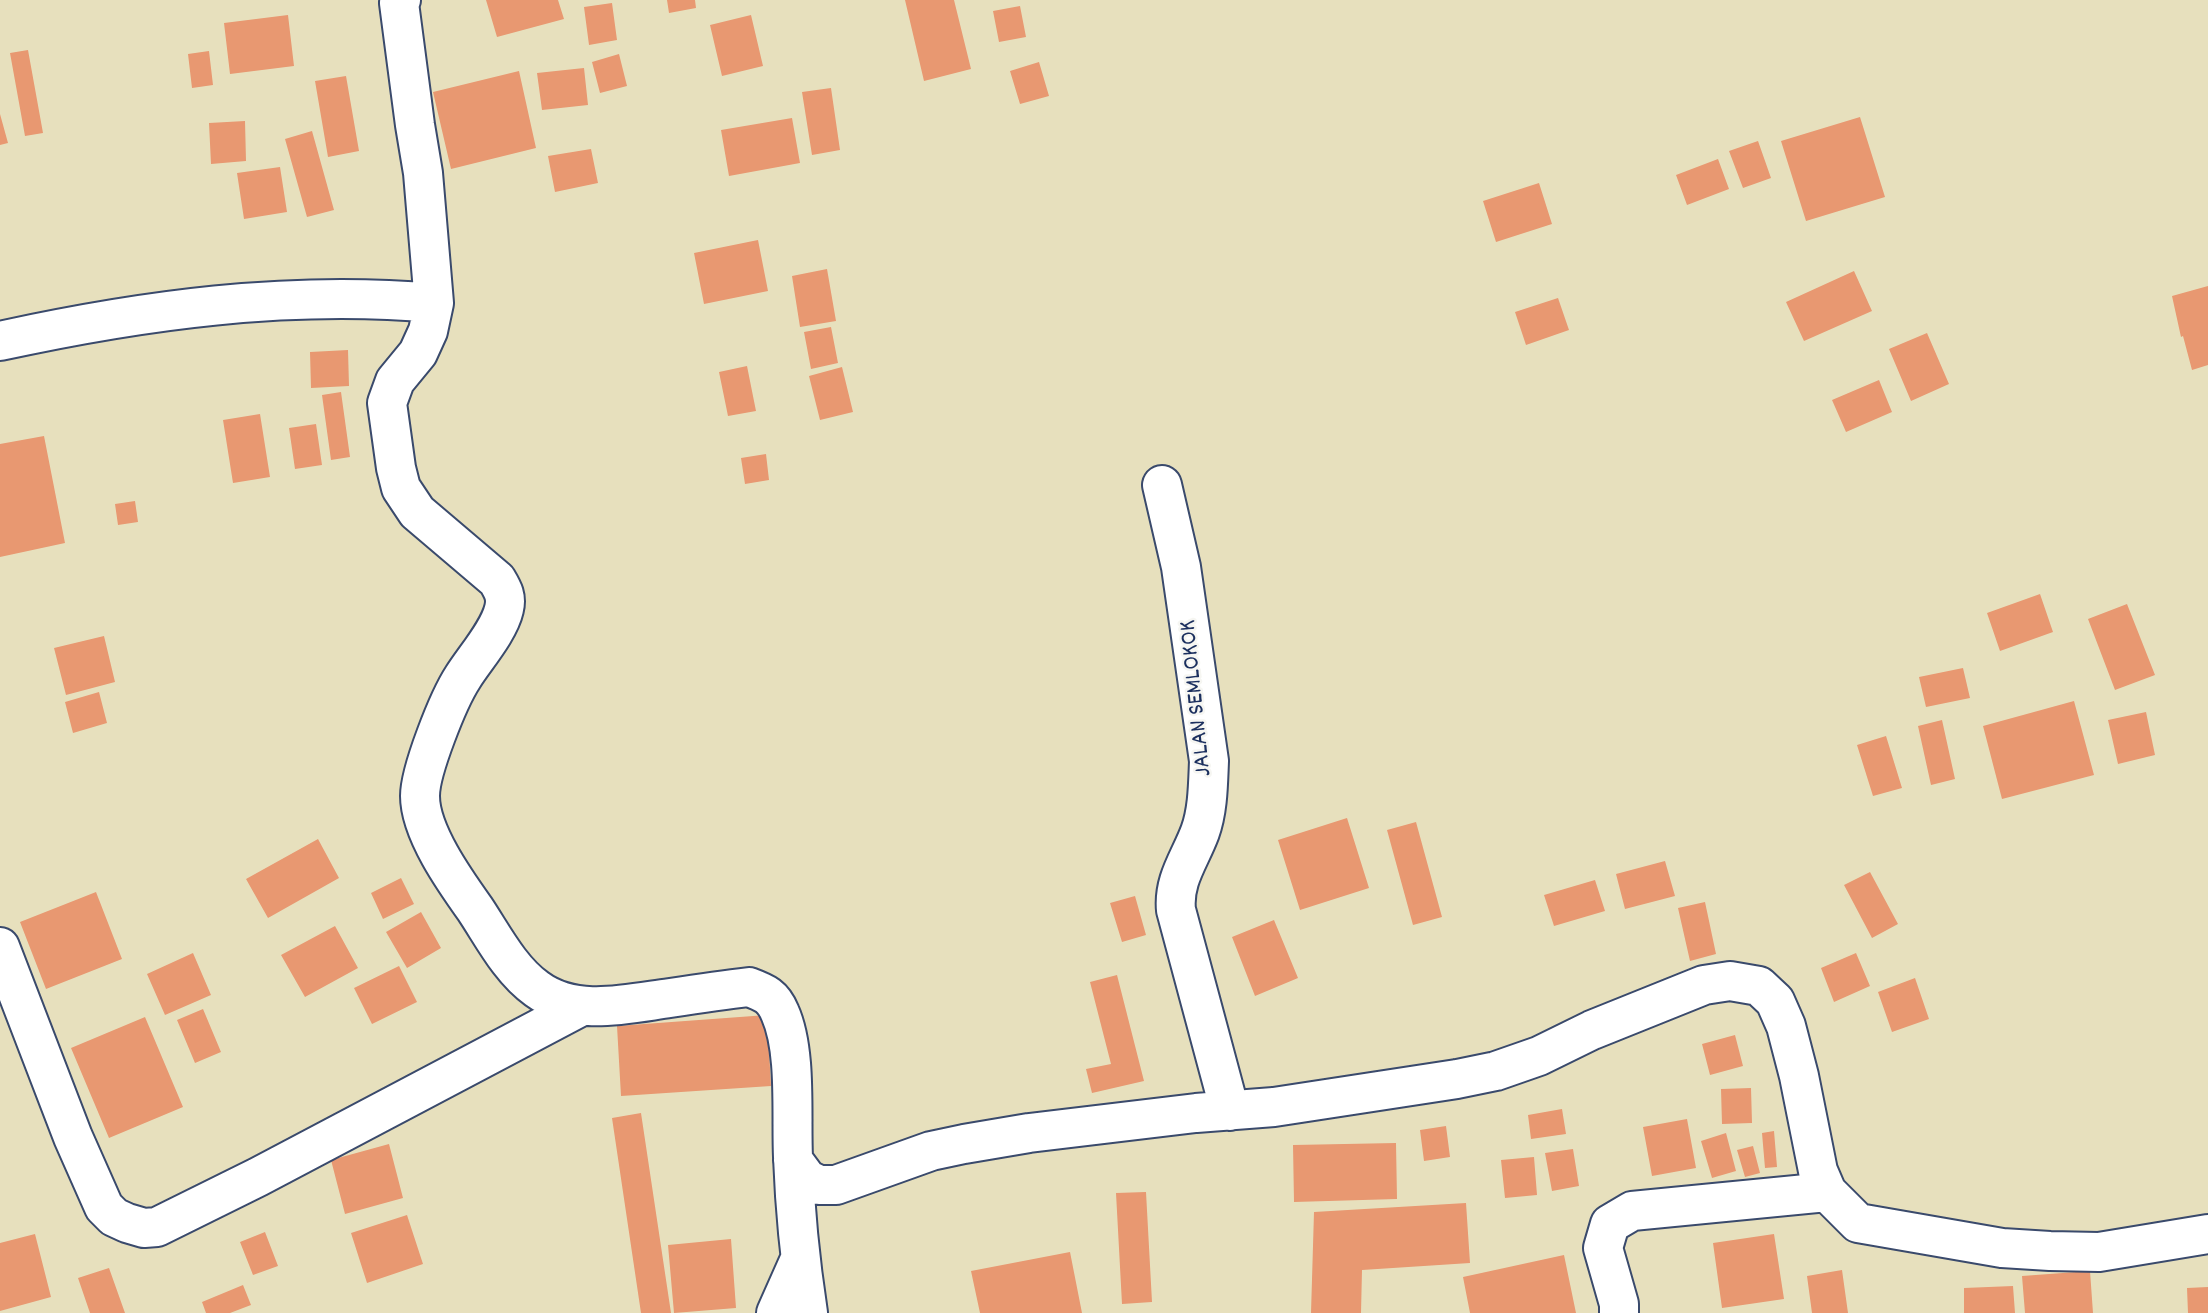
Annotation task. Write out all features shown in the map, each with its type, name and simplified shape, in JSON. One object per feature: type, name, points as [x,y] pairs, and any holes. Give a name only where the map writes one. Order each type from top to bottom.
[{"type":"street","points":[[401,0],[399,3],[427,209],[433,303],[428,331],[418,353],[395,381],[387,403],[401,488],[417,512],[497,580],[505,593],[504,610],[461,680],[422,775],[420,798],[424,823],[452,875],[512,963],[534,987],[553,1000],[582,1006],[614,1006],[749,987],[768,995],[780,1012],[787,1033],[800,1259],[807,1313]]},
{"type":"street","points":[[0,341],[75,326],[255,301],[380,298],[433,303]]},
{"type":"street","name":"JALAN SEMLOKOK","points":[[1162,485],[1181,567],[1209,761],[1204,818],[1177,884],[1175,905],[1230,1111]]},
{"type":"street","points":[[0,947],[104,1207],[114,1217],[144,1228],[156,1227],[258,1177],[582,1006]]},
{"type":"street","points":[[793,1160],[807,1179],[819,1185],[836,1185],[931,1151],[964,1144],[1029,1133],[1322,1101],[1496,1071],[1539,1056],[1592,1030],[1704,985],[1730,981],[1759,986],[1775,1001],[1786,1026],[1799,1076],[1818,1171],[1827,1192],[1858,1223],[2002,1248],[2099,1252],[2208,1234]]},
{"type":"street","points":[[1619,1313],[1619,1304],[1603,1248],[1610,1224],[1621,1217],[1632,1211],[1827,1192]]},
{"type":"street","points":[[776,1313],[800,1259]]},
{"type":"building","points":[[486,0],[558,0],[564,19],[497,37]]},
{"type":"building","points":[[667,0],[695,0],[696,8],[669,13]]},
{"type":"building","points":[[905,0],[954,0],[971,69],[924,81]]},
{"type":"building","points":[[612,3],[617,40],[589,45],[584,7]]},
{"type":"building","points":[[1020,6],[1026,37],[999,42],[993,11]]},
{"type":"building","points":[[288,15],[294,66],[230,74],[224,23]]},
{"type":"building","points":[[751,15],[763,66],[722,76],[710,25]]},
{"type":"building","points":[[28,50],[43,133],[25,136],[10,53]]},
{"type":"building","points":[[209,51],[213,85],[192,88],[188,54]]},
{"type":"building","points":[[619,54],[627,86],[600,93],[592,62]]},
{"type":"building","points":[[1039,62],[1049,96],[1020,104],[1010,71]]},
{"type":"building","points":[[584,68],[588,105],[542,110],[537,73]]},
{"type":"building","points":[[519,71],[536,148],[451,169],[433,92]]},
{"type":"building","points":[[346,76],[359,151],[328,157],[315,81]]},
{"type":"building","points":[[831,88],[840,150],[812,155],[802,92]]},
{"type":"building","points":[[0,114],[8,143],[0,145]]},
{"type":"building","points":[[1860,117],[1885,197],[1806,221],[1781,141]]},
{"type":"building","points":[[792,118],[800,163],[729,176],[721,130]]},
{"type":"building","points":[[245,121],[246,161],[211,164],[209,123]]},
{"type":"building","points":[[312,131],[334,210],[307,217],[285,139]]},
{"type":"building","points":[[1758,141],[1771,178],[1743,188],[1729,151]]},
{"type":"building","points":[[591,149],[598,183],[555,192],[548,156]]},
{"type":"building","points":[[1718,159],[1729,189],[1687,205],[1676,175]]},
{"type":"building","points":[[280,167],[287,212],[244,219],[237,173]]},
{"type":"building","points":[[1539,183],[1552,224],[1496,242],[1483,201]]},
{"type":"building","points":[[758,240],[768,291],[704,304],[694,253]]},
{"type":"building","points":[[827,269],[836,321],[800,327],[792,276]]},
{"type":"building","points":[[1854,271],[1872,311],[1804,341],[1786,302]]},
{"type":"building","points":[[2208,286],[2208,365],[2192,370],[2172,296]]},
{"type":"building","points":[[1558,298],[1569,330],[1526,345],[1515,312]]},
{"type":"building","points":[[831,327],[838,363],[811,369],[804,332]]},
{"type":"building","points":[[1927,333],[1949,384],[1911,401],[1889,349]]},
{"type":"building","points":[[348,350],[349,386],[311,388],[310,352]]},
{"type":"building","points":[[747,366],[756,411],[728,416],[719,372]]},
{"type":"building","points":[[842,367],[853,412],[820,420],[809,376]]},
{"type":"building","points":[[1879,380],[1892,412],[1846,432],[1832,400]]},
{"type":"building","points":[[341,392],[350,457],[331,460],[322,395]]},
{"type":"building","points":[[260,414],[270,477],[233,483],[223,420]]},
{"type":"building","points":[[316,424],[322,465],[295,469],[289,428]]},
{"type":"building","points":[[44,436],[65,543],[0,557],[0,444]]},
{"type":"building","points":[[766,454],[769,480],[745,484],[741,458]]},
{"type":"building","points":[[135,501],[138,522],[118,525],[115,504]]},
{"type":"building","points":[[2040,594],[2053,632],[2000,651],[1987,613]]},
{"type":"building","points":[[2127,604],[2155,675],[2115,690],[2088,619]]},
{"type":"building","points":[[104,636],[115,682],[66,695],[54,648]]},
{"type":"building","points":[[1963,668],[1970,698],[1926,707],[1919,677]]},
{"type":"building","points":[[99,692],[107,723],[73,733],[65,702]]},
{"type":"building","points":[[2074,701],[2094,775],[2002,799],[1983,726]]},
{"type":"building","points":[[2146,712],[2155,755],[2118,764],[2108,720]]},
{"type":"building","points":[[1942,720],[1955,779],[1931,785],[1918,726]]},
{"type":"building","points":[[1886,736],[1902,788],[1873,796],[1857,745]]},
{"type":"building","points":[[1347,818],[1369,888],[1300,910],[1278,840]]},
{"type":"building","points":[[1416,822],[1442,917],[1413,925],[1387,830]]},
{"type":"building","points":[[318,839],[339,878],[268,918],[246,879]]},
{"type":"building","points":[[1665,861],[1675,896],[1625,909],[1616,874]]},
{"type":"building","points":[[1870,872],[1898,924],[1872,938],[1844,885]]},
{"type":"building","points":[[401,878],[414,904],[383,919],[371,893]]},
{"type":"building","points":[[1595,880],[1605,911],[1554,926],[1544,895]]},
{"type":"building","points":[[96,892],[122,959],[46,989],[20,922]]},
{"type":"building","points":[[1135,896],[1146,935],[1122,942],[1110,903]]},
{"type":"building","points":[[1705,902],[1716,954],[1690,961],[1678,908]]},
{"type":"building","points":[[421,912],[441,948],[407,968],[386,932]]},
{"type":"building","points":[[1274,920],[1298,978],[1255,996],[1232,937]]},
{"type":"building","points":[[335,926],[358,968],[305,997],[281,955]]},
{"type":"building","points":[[193,953],[211,995],[165,1015],[147,974]]},
{"type":"building","points":[[1856,953],[1870,986],[1834,1002],[1821,968]]},
{"type":"building","points":[[399,966],[417,1002],[372,1024],[354,988]]},
{"type":"building","points":[[1117,975],[1144,1081],[1092,1093],[1086,1069],[1111,1064],[1090,982]]},
{"type":"building","points":[[1915,978],[1929,1019],[1892,1032],[1878,992]]},
{"type":"building","points":[[203,1009],[221,1052],[195,1063],[177,1020]]},
{"type":"building","points":[[767,1015],[771,1086],[621,1096],[617,1026]]},
{"type":"building","points":[[145,1017],[183,1107],[109,1138],[71,1048]]},
{"type":"building","points":[[1735,1035],[1743,1066],[1710,1075],[1702,1044]]},
{"type":"building","points":[[1751,1088],[1752,1123],[1722,1124],[1721,1089]]},
{"type":"building","points":[[1562,1109],[1566,1134],[1531,1139],[1528,1115]]},
{"type":"building","points":[[641,1113],[671,1313],[641,1313],[612,1118]]},
{"type":"building","points":[[1687,1119],[1696,1168],[1652,1176],[1643,1127]]},
{"type":"building","points":[[1446,1126],[1450,1157],[1424,1161],[1420,1130]]},
{"type":"building","points":[[1774,1131],[1777,1167],[1765,1168],[1762,1133]]},
{"type":"building","points":[[1726,1133],[1736,1171],[1712,1178],[1701,1141]]},
{"type":"building","points":[[1396,1143],[1397,1199],[1294,1202],[1293,1145]]},
{"type":"building","points":[[389,1144],[403,1198],[345,1214],[331,1160]]},
{"type":"building","points":[[1753,1146],[1760,1173],[1745,1177],[1737,1150]]},
{"type":"building","points":[[1573,1149],[1579,1186],[1552,1191],[1545,1153]]},
{"type":"building","points":[[1534,1157],[1537,1195],[1505,1198],[1501,1160]]},
{"type":"building","points":[[1146,1192],[1152,1302],[1122,1304],[1116,1193]]},
{"type":"building","points":[[1466,1203],[1470,1263],[1362,1270],[1361,1313],[1311,1313],[1314,1212]]},
{"type":"building","points":[[407,1215],[423,1264],[367,1283],[351,1233]]},
{"type":"building","points":[[265,1232],[278,1266],[253,1275],[240,1242]]},
{"type":"building","points":[[35,1234],[51,1297],[0,1311],[0,1243]]},
{"type":"building","points":[[1774,1234],[1784,1299],[1722,1308],[1713,1243]]},
{"type":"building","points":[[731,1239],[736,1308],[674,1313],[668,1245]]},
{"type":"building","points":[[1070,1252],[1082,1313],[980,1313],[971,1271]]},
{"type":"building","points":[[1564,1255],[1576,1313],[1470,1313],[1463,1277]]},
{"type":"building","points":[[109,1268],[125,1313],[90,1313],[78,1278]]},
{"type":"building","points":[[1842,1270],[1848,1313],[1812,1313],[1807,1276]]},
{"type":"building","points":[[2090,1271],[2093,1313],[2025,1313],[2022,1276]]},
{"type":"building","points":[[243,1285],[251,1305],[230,1313],[206,1313],[202,1302]]},
{"type":"building","points":[[2013,1286],[2015,1313],[1964,1313],[1964,1288]]},
{"type":"building","points":[[2208,1287],[2208,1313],[2188,1313],[2187,1288]]}]
